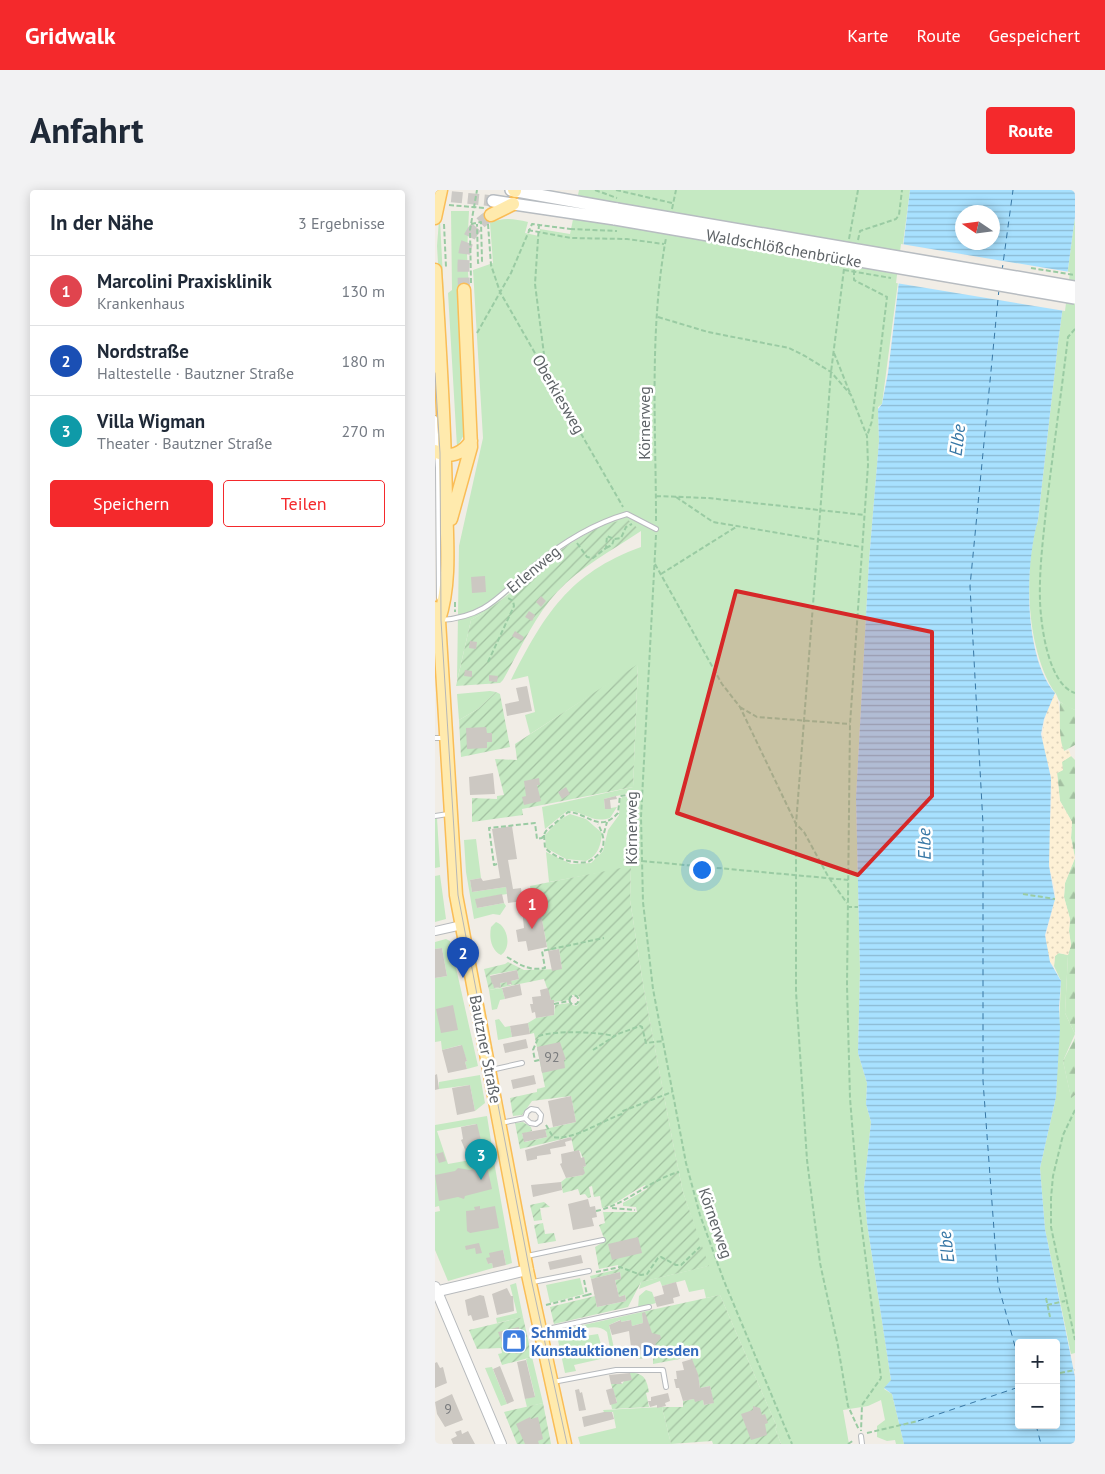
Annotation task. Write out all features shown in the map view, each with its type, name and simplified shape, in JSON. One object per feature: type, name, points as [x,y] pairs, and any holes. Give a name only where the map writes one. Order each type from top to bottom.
[{"type":"main road","points":[[435,218],[441,190]]},
{"type":"main road","name":"Waldschlößchenbrücke","points":[[513,190],[1075,287]]},
{"type":"main road","points":[[486,213],[513,204]]},
{"type":"main road","name":"Waldschlößchenbrücke","points":[[513,204],[1075,298]]},
{"type":"main road","name":"Bautzner Straße","points":[[435,270],[439,453],[447,531],[447,597],[437,621]]},
{"type":"main road","points":[[447,531],[465,470],[471,440],[464,290]]},
{"type":"main road","points":[[439,453],[460,452],[471,440]]},
{"type":"main road","name":"Bautzner Straße","points":[[435,608],[440,738],[450,814],[452,859],[461,925],[491,1070],[527,1270],[565,1444]]},
{"type":"street","points":[[435,931],[461,925]]},
{"type":"street","points":[[501,1444],[436,1290],[527,1270]]},
{"type":"lane","points":[[435,418],[439,453],[437,621]]},
{"type":"lane","points":[[627,514],[656,529]]},
{"type":"lane","name":"Erlenweg","points":[[437,621],[455,619],[481,611],[504,594],[532,567],[588,528],[627,514]]},
{"type":"lane","points":[[435,816],[450,814]]},
{"type":"lane","points":[[491,1070],[522,1064]]},
{"type":"lane","points":[[531,1109],[537,1110],[541,1115],[540,1121],[536,1124],[530,1123],[525,1118],[527,1112],[531,1109]]},
{"type":"lane","points":[[501,1123],[525,1118]]},
{"type":"lane","points":[[525,1256],[603,1240]]},
{"type":"lane","points":[[530,1283],[591,1272]]},
{"type":"lane","points":[[540,1330],[649,1308]]},
{"type":"lane","points":[[552,1382],[616,1370],[663,1370],[666,1386]]},
{"type":"lane","points":[[861,1436],[862,1444]]},
{"type":"path","points":[[469,247],[472,207],[477,190]]},
{"type":"path","points":[[616,190],[673,203]]},
{"type":"path","points":[[670,216],[676,190]]},
{"type":"path","points":[[899,215],[902,190]]},
{"type":"path","points":[[447,205],[480,208],[486,213]]},
{"type":"path","points":[[480,208],[486,213]]},
{"type":"path","points":[[486,213],[479,223],[478,263],[482,261],[479,223],[486,213]]},
{"type":"path","points":[[471,224],[479,223]]},
{"type":"path","points":[[475,338],[501,292],[527,230],[532,224],[570,229]]},
{"type":"path","points":[[539,224],[535,284],[546,373]]},
{"type":"path","points":[[527,230],[571,238],[627,239],[665,244]]},
{"type":"path","name":"Körnerweg","points":[[667,230],[658,317],[655,401],[655,564],[642,793],[642,861],[646,940],[672,1092],[686,1163],[700,1216],[724,1281],[792,1444]]},
{"type":"path","name":"Oberkiesweg","points":[[488,240],[491,265],[501,292],[627,514]]},
{"type":"path","points":[[470,243],[477,243]]},
{"type":"path","points":[[867,436],[873,421],[887,297]]},
{"type":"path","points":[[839,316],[831,372],[796,824],[797,992],[807,1160],[820,1263],[838,1346],[848,1406],[861,1436]]},
{"type":"path","points":[[658,317],[708,332],[789,348],[831,372],[851,395]]},
{"type":"path","points":[[1075,329],[1068,337],[1041,554],[1040,601],[1045,645],[1057,677],[1075,693]]},
{"type":"path","points":[[833,352],[867,436],[869,465],[850,724],[847,985],[850,1098],[858,1198],[881,1378],[862,1405],[861,1436]]},
{"type":"path","points":[[656,496],[746,501],[865,515]]},
{"type":"path","points":[[676,497],[713,522],[862,547]]},
{"type":"path","points":[[606,548],[607,536],[614,540],[621,538],[626,527],[638,520]]},
{"type":"path","points":[[661,574],[736,527]]},
{"type":"path","points":[[573,538],[587,557],[593,558],[612,545],[614,540]]},
{"type":"path","points":[[655,564],[722,684],[740,707],[796,824],[805,832],[829,878],[847,903]]},
{"type":"path","points":[[489,662],[514,606],[513,601],[504,594]]},
{"type":"path","points":[[455,600],[455,619]]},
{"type":"path","points":[[740,707],[757,717],[850,724]]},
{"type":"path","points":[[598,824],[607,822],[618,813],[620,796],[642,793]]},
{"type":"path","points":[[497,864],[495,864],[489,828],[535,823],[537,839],[542,838],[568,812],[574,812],[598,824],[604,833]]},
{"type":"path","points":[[544,835],[545,848],[551,854],[579,863],[588,862],[601,851],[607,822]]},
{"type":"path","points":[[642,861],[796,877],[848,880]]},
{"type":"path","points":[[1023,894],[1055,899]]},
{"type":"path","points":[[847,907],[858,907]]},
{"type":"path","points":[[507,957],[525,968],[538,970],[545,968],[542,951],[604,938]]},
{"type":"path","points":[[554,1004],[570,1001]]},
{"type":"path","points":[[593,1050],[615,1036],[640,1026],[643,1027],[646,1043],[663,1041]]},
{"type":"path","points":[[539,1060],[535,1061],[533,1050],[539,1036],[549,1033],[600,1032],[615,1036]]},
{"type":"path","points":[[540,1121],[549,1128],[553,1137],[558,1138],[579,1133],[622,1114],[623,1111],[632,1106],[672,1092]]},
{"type":"path","points":[[1075,1110],[1063,1135],[1053,1176],[1051,1198],[1051,1227],[1061,1268],[1065,1301],[1075,1340]]},
{"type":"path","points":[[612,1208],[630,1195],[668,1175],[679,1172]]},
{"type":"path","points":[[596,1211],[612,1208],[635,1210]]},
{"type":"path","points":[[591,1272],[620,1267],[641,1275],[647,1274],[658,1258],[661,1257],[676,1265],[681,1265],[700,1247]]},
{"type":"path","points":[[583,1275],[587,1295]]},
{"type":"path","points":[[535,1308],[594,1293]]},
{"type":"path","points":[[1046,1298],[1050,1317]]},
{"type":"path","points":[[1047,1305],[1065,1301]]},
{"type":"path","points":[[1060,1374],[1075,1370]]},
{"type":"path","points":[[873,1431],[918,1421]]},
{"type":"highlighted area","points":[[736,591],[932,632],[932,796],[858,875],[677,813]]},
{"type":"green space","points":[[579,190],[910,190],[882,404],[878,407],[879,441],[869,561],[856,798],[860,970],[858,1053],[867,1083],[866,1104],[871,1122],[864,1188],[867,1223],[891,1380],[884,1389],[892,1394],[904,1444],[896,1444],[895,1440],[887,1441],[877,1437],[877,1426],[885,1420],[881,1400],[868,1406],[843,1410],[849,1444],[781,1444],[775,1428],[777,1427],[720,1295],[706,1298],[704,1289],[689,1292],[685,1280],[662,1286],[660,1281],[639,1289],[641,1282],[708,1266],[683,1192],[673,1143],[644,990],[630,900],[631,867],[549,882],[546,852],[571,864],[591,863],[603,851],[608,830],[619,815],[622,797],[633,796],[633,792],[604,799],[605,809],[617,807],[610,818],[598,819],[567,811],[545,829],[542,807],[633,787],[638,665],[530,734],[525,715],[535,712],[528,676],[511,680],[535,635],[561,599],[577,583],[595,570],[641,547],[641,531],[589,531],[552,556],[490,609],[471,620],[457,681],[459,546],[483,438],[473,270],[493,263],[490,223],[495,221],[509,219],[528,222],[525,233],[539,236],[540,229],[570,234]]},
{"type":"green space","points":[[451,211],[469,211],[467,254],[469,288],[457,289],[465,433],[457,447],[448,293],[452,290]]},
{"type":"green space","points":[[1075,217],[1075,710],[1059,700],[1038,656],[1033,633],[1029,585],[1030,562],[1038,520],[1058,343]]},
{"type":"green space","points":[[439,220],[452,450],[449,450],[437,246]]},
{"type":"green space","points":[[627,519],[641,531],[586,567],[557,592],[534,623],[500,683],[456,686],[471,620],[491,608],[545,563],[582,536],[603,526]]},
{"type":"green space","points":[[638,664],[633,787],[522,809],[523,815],[472,822],[472,798],[497,799],[497,796],[504,795],[495,759],[517,760],[515,744]]},
{"type":"green space","points":[[496,692],[478,709],[459,720],[457,694]]},
{"type":"green space","points":[[496,692],[500,694],[510,747],[461,757],[459,720],[478,709]]},
{"type":"green space","points":[[1060,702],[1075,710],[1075,745],[1064,751],[1059,738]]},
{"type":"green space","points":[[1071,756],[1075,760],[1075,858],[1071,838],[1072,822],[1060,801],[1057,773],[1063,770],[1061,762]]},
{"type":"green space","points":[[570,814],[586,819],[602,833],[598,850],[586,861],[566,859],[546,848],[545,835],[559,820]]},
{"type":"green space","points":[[435,818],[437,818],[440,867],[435,868]]},
{"type":"green space","points":[[476,839],[481,878],[470,880],[472,892],[506,887],[507,894],[476,899],[477,908],[504,903],[506,906],[500,915],[493,914],[474,919],[466,872],[464,840]]},
{"type":"green space","points":[[1075,858],[1075,1034],[1065,1013],[1068,955],[1071,945],[1070,919],[1064,897],[1065,883]]},
{"type":"green space","points":[[631,866],[630,900],[644,990],[673,1143],[683,1192],[709,1266],[641,1282],[628,1307],[554,1324],[550,1307],[595,1296],[597,1307],[626,1301],[625,1295],[619,1297],[615,1280],[621,1279],[620,1272],[591,1279],[590,1276],[619,1269],[618,1265],[599,1269],[595,1247],[605,1241],[599,1225],[605,1223],[603,1212],[637,1212],[636,1207],[623,1206],[623,1203],[647,1189],[645,1185],[613,1204],[602,1208],[600,1196],[594,1197],[592,1186],[589,1187],[591,1197],[588,1198],[585,1194],[580,1195],[578,1189],[563,1193],[561,1182],[566,1178],[583,1175],[583,1167],[586,1166],[580,1151],[574,1151],[571,1137],[520,1149],[515,1123],[523,1122],[531,1127],[532,1131],[522,1134],[525,1142],[547,1137],[545,1129],[576,1122],[571,1096],[532,1101],[522,1115],[513,1116],[510,1098],[537,1092],[537,1089],[545,1087],[534,1033],[530,1034],[528,1023],[536,1018],[554,1015],[555,1005],[569,1003],[575,1006],[578,1005],[579,996],[572,995],[569,1000],[554,1002],[551,1000],[544,979],[489,990],[484,969],[508,962],[524,970],[562,969],[559,949],[548,951],[541,915],[535,916],[530,886]],"holes":[[[517,970],[519,979],[511,981],[511,985],[508,985],[507,982],[500,983],[501,987],[495,988],[490,975]]]},
{"type":"green space","points":[[440,875],[446,919],[435,922],[435,876]]},
{"type":"green space","points":[[496,922],[506,932],[507,937],[507,947],[501,955],[493,947],[490,935],[491,927]]},
{"type":"green space","points":[[446,939],[450,941],[478,1066],[467,1069],[465,1062],[467,1061],[461,1045],[442,1050],[441,1041],[435,1042],[435,978],[447,976],[442,948],[435,949],[435,942]]},
{"type":"green space","points":[[1058,953],[1068,955],[1065,1013],[1075,1034],[1063,1061],[1071,1097],[1075,1095],[1075,1353],[1071,1354],[1045,1229],[1040,1168],[1056,1097],[1061,981],[1054,966],[1055,956]]},
{"type":"green space","points":[[502,988],[505,999],[500,1000],[497,1009],[492,1010],[489,990]]},
{"type":"green space","points":[[499,1019],[505,1027],[510,1026],[512,1037],[498,1040],[495,1020]]},
{"type":"green space","points":[[1075,1038],[1075,1095],[1071,1098],[1063,1061]]},
{"type":"green space","points":[[480,1075],[485,1103],[475,1111],[470,1085],[439,1089],[439,1082]]},
{"type":"green space","points":[[487,1116],[492,1147],[483,1148],[476,1124],[437,1131],[448,1164],[493,1156],[512,1263],[506,1265],[503,1250],[487,1259],[488,1264],[492,1263],[493,1268],[448,1281],[435,1250],[435,1212],[440,1211],[439,1206],[435,1207],[435,1125]]},
{"type":"green space","points":[[544,1202],[550,1207],[540,1208],[542,1220],[534,1221],[530,1205]]},
{"type":"green space","points":[[543,1223],[545,1234],[554,1233],[556,1241],[538,1244],[534,1225]]},
{"type":"green space","points":[[580,1278],[584,1294],[550,1303],[546,1285]]},
{"type":"green space","points":[[516,1283],[523,1317],[497,1323],[496,1318],[517,1313],[510,1285]]},
{"type":"green space","points":[[646,1290],[652,1292],[656,1303],[638,1308],[639,1296]]},
{"type":"green space","points":[[720,1295],[777,1427],[775,1428],[781,1444],[713,1444],[712,1441],[671,1444],[662,1407],[683,1407],[683,1401],[694,1399],[703,1400],[704,1405],[713,1403],[710,1386],[700,1388],[698,1375],[690,1357],[653,1364],[653,1357],[636,1359],[635,1356],[650,1352],[642,1312]]},
{"type":"green space","points":[[642,1312],[643,1323],[632,1326],[630,1320],[621,1322],[620,1320],[609,1325],[615,1353],[612,1359],[607,1332],[597,1327],[577,1330],[578,1337],[598,1334],[605,1358],[574,1365],[576,1371],[565,1373],[556,1331]]},
{"type":"green space","points":[[523,1317],[532,1357],[502,1365],[498,1354],[502,1353],[501,1348],[477,1349],[469,1330]]},
{"type":"green space","points":[[532,1357],[543,1403],[527,1407],[525,1399],[535,1396],[526,1359]]},
{"type":"green space","points":[[492,1367],[507,1404],[501,1406],[485,1368]]},
{"type":"green space","points":[[630,1373],[642,1375],[646,1380],[649,1392],[646,1393],[649,1407],[612,1409],[611,1404],[617,1402],[611,1384],[622,1384]]},
{"type":"green space","points":[[543,1403],[551,1444],[517,1444],[504,1412]]},
{"type":"green space","points":[[662,1407],[671,1444],[580,1444],[578,1437],[616,1428],[613,1412],[604,1412],[603,1410]]},
{"type":"sand","points":[[1055,693],[1059,707],[1062,744],[1064,751],[1069,750],[1071,756],[1062,762],[1063,770],[1057,773],[1060,801],[1072,822],[1071,838],[1075,858],[1065,883],[1064,897],[1070,919],[1071,945],[1068,955],[1059,953],[1055,956],[1054,966],[1048,959],[1046,950],[1047,931],[1055,894],[1049,854],[1051,777],[1043,746],[1043,730],[1048,708]]},
{"type":"water","name":"Elbe","points":[[910,190],[1075,190],[1075,217],[1029,584],[1032,634],[1037,657],[1045,677],[1055,693],[1044,719],[1041,734],[1051,778],[1049,866],[1055,899],[1045,935],[1050,962],[1061,981],[1056,1097],[1040,1168],[1045,1229],[1075,1377],[1075,1444],[904,1444],[892,1394],[884,1388],[891,1380],[867,1223],[864,1188],[871,1122],[866,1104],[867,1083],[858,1053],[860,970],[856,798],[869,561],[879,441],[878,409],[882,404],[888,373]]},
{"type":"pier","points":[[901,244],[1070,272],[1065,311],[896,283]]},
{"type":"building","points":[[485,576],[486,592],[472,593],[471,577]]},
{"type":"building","points":[[541,596],[546,601],[541,607],[536,602]]},
{"type":"building","points":[[529,611],[535,615],[532,621],[525,617]]},
{"type":"building","points":[[515,631],[524,637],[522,641],[512,636]]},
{"type":"building","points":[[470,641],[477,642],[476,649],[469,648]]},
{"type":"building","points":[[465,670],[472,671],[472,677],[464,676]]},
{"type":"building","points":[[489,675],[498,676],[497,682],[489,681]]},
{"type":"building","points":[[527,686],[532,711],[507,716],[505,704],[519,701],[516,688]]},
{"type":"building","points":[[486,727],[487,733],[492,733],[492,742],[487,742],[487,748],[467,749],[466,728]]},
{"type":"building","points":[[493,773],[495,794],[470,795],[469,777]]},
{"type":"building","points":[[539,778],[540,785],[537,785],[541,801],[524,805],[522,797],[526,796],[524,781]]},
{"type":"building","points":[[566,787],[570,794],[562,799],[558,792]]},
{"type":"building","points":[[616,796],[617,799],[610,800],[611,809],[605,809],[604,799]]},
{"type":"building","points":[[512,826],[517,859],[508,860],[513,889],[521,888],[523,901],[508,903],[506,887],[472,892],[470,880],[481,878],[483,881],[500,878],[492,829]]},
{"type":"building","points":[[502,894],[504,903],[477,908],[475,899]]},
{"type":"building","points":[[534,907],[535,916],[541,914],[547,947],[528,951],[526,941],[518,942],[516,930],[524,928],[522,909]]},
{"type":"building","points":[[442,948],[447,976],[435,978],[435,949]]},
{"type":"building","points":[[559,949],[562,969],[552,971],[548,951]]},
{"type":"building","points":[[517,970],[519,979],[511,981],[512,984],[507,985],[507,982],[500,983],[501,987],[494,988],[490,976]]},
{"type":"building","points":[[520,984],[522,995],[505,999],[502,988]]},
{"type":"building","points":[[548,988],[551,1000],[554,1000],[554,1015],[536,1018],[535,1012],[532,1013],[530,1004],[533,1004],[532,997],[541,996],[540,990]]},
{"type":"building","points":[[453,1005],[458,1030],[441,1033],[436,1009]]},
{"type":"building","points":[[528,1023],[530,1034],[512,1037],[510,1026]]},
{"type":"building","points":[[526,1039],[528,1048],[505,1053],[503,1044]]},
{"type":"building","points":[[560,1042],[566,1060],[564,1060],[565,1068],[542,1073],[537,1047]]},
{"type":"building","points":[[462,1045],[467,1061],[465,1062],[467,1069],[448,1073],[442,1050]]},
{"type":"building","points":[[437,1074],[439,1089],[435,1090],[435,1075]]},
{"type":"building","points":[[534,1075],[536,1084],[513,1089],[511,1080]]},
{"type":"building","points":[[470,1085],[475,1111],[457,1115],[452,1088]]},
{"type":"building","points":[[571,1096],[576,1122],[553,1127],[548,1101]]},
{"type":"building","points":[[477,1124],[483,1148],[466,1152],[461,1140],[463,1139],[461,1127]]},
{"type":"building","points":[[545,1129],[547,1137],[524,1142],[522,1133]]},
{"type":"building","points":[[571,1137],[572,1140],[565,1142],[566,1146],[550,1149],[551,1154],[537,1156],[537,1159],[527,1161],[525,1150]]},
{"type":"building","points":[[579,1150],[581,1158],[584,1157],[586,1166],[583,1167],[585,1173],[566,1178],[560,1164],[562,1163],[561,1154]]},
{"type":"building","points":[[443,1152],[446,1161],[439,1163],[436,1154]]},
{"type":"building","points":[[487,1166],[492,1189],[465,1196],[464,1199],[458,1197],[439,1201],[435,1175],[455,1171],[458,1168],[470,1170]]},
{"type":"building","points":[[561,1182],[562,1190],[533,1197],[531,1185]]},
{"type":"building","points":[[588,1199],[590,1207],[595,1206],[597,1217],[592,1218],[594,1226],[573,1230],[568,1204]]},
{"type":"building","points":[[480,1206],[480,1209],[495,1206],[499,1228],[470,1233],[467,1231],[466,1211],[475,1210],[474,1207]]},
{"type":"building","points":[[638,1237],[642,1253],[612,1260],[608,1244]]},
{"type":"building","points":[[479,1243],[482,1253],[476,1254],[475,1248],[466,1250],[465,1246]]},
{"type":"building","points":[[503,1250],[506,1265],[493,1268],[492,1263],[488,1264],[486,1258],[490,1257],[489,1253]]},
{"type":"building","points":[[581,1255],[583,1263],[550,1270],[548,1262]]},
{"type":"building","points":[[620,1272],[621,1279],[615,1280],[619,1297],[625,1295],[626,1301],[597,1307],[591,1279]]},
{"type":"building","points":[[676,1282],[680,1296],[673,1298],[674,1303],[657,1307],[654,1297],[664,1294],[662,1286]]},
{"type":"building","points":[[507,1288],[511,1296],[513,1296],[514,1311],[497,1315],[492,1294]]},
{"type":"building","points":[[480,1295],[484,1296],[489,1317],[473,1321],[471,1315],[468,1316],[465,1300]]},
{"type":"building","points":[[645,1312],[652,1333],[660,1335],[661,1338],[655,1344],[659,1348],[657,1352],[635,1356],[633,1347],[631,1347],[629,1331],[612,1335],[609,1325],[621,1320],[621,1322],[631,1320],[632,1326],[643,1323],[642,1313]]},
{"type":"building","name":"Schmidt Kunstauktionen Dresden","points":[[519,1327],[520,1334],[523,1333],[524,1350],[516,1354],[515,1352],[506,1353],[498,1332]]},
{"type":"building","points":[[692,1359],[698,1374],[700,1388],[710,1386],[714,1403],[704,1405],[703,1400],[695,1402],[694,1399],[683,1401],[679,1388],[676,1388],[674,1379],[677,1379],[676,1371],[684,1370],[682,1362]]},
{"type":"building","points":[[526,1360],[535,1397],[525,1399],[517,1362]]},
{"type":"building","points":[[437,1362],[440,1368],[443,1367],[447,1383],[435,1388],[435,1363]]},
{"type":"building","points":[[500,1366],[514,1401],[507,1404],[493,1369]]},
{"type":"building","points":[[630,1373],[632,1380],[621,1382],[622,1384],[611,1384],[609,1375]]},
{"type":"building","points":[[613,1388],[617,1403],[610,1405],[606,1390]]},
{"type":"building","points":[[579,1389],[580,1393],[582,1392],[586,1410],[579,1411],[575,1390]]},
{"type":"building","points":[[668,1393],[670,1401],[665,1403],[666,1406],[657,1408],[657,1405],[650,1407],[648,1401],[651,1401],[651,1397]]},
{"type":"building","points":[[452,1394],[463,1420],[445,1427],[437,1414],[435,1402]]},
{"type":"building","points":[[753,1406],[760,1408],[762,1415],[765,1414],[768,1423],[765,1424],[767,1435],[751,1440],[741,1414],[753,1410]]},
{"type":"building","points":[[612,1412],[614,1419],[584,1427],[582,1417]]},
{"type":"building","points":[[530,1417],[531,1419],[538,1417],[543,1439],[538,1441],[539,1444],[525,1444],[516,1424]]},
{"type":"building","points":[[461,1430],[462,1434],[468,1431],[475,1444],[453,1444],[451,1439],[457,1436],[455,1432]]},
{"type":"ferry route","points":[[1002,271],[1013,190]]},
{"type":"ferry route","points":[[999,289],[970,586],[983,824],[983,1081],[998,1284],[1015,1346]]},
{"type":"ferry route","points":[[918,1421],[1015,1388]]},
{"type":"ferry route","points":[[1037,1429],[1041,1444]]},
{"type":"tunnel","points":[[435,195],[493,201]]},
{"type":"tunnel","points":[[464,290],[463,267],[465,248],[474,230],[491,215]]},
{"type":"tram line","points":[[435,373],[440,453],[441,620],[458,895],[532,1283],[567,1444]]},
{"type":"place","name":"Marcolini Praxisklinik","points":[[532,929]]},
{"type":"place","name":"Nordstraße","points":[[463,978]]},
{"type":"place","name":"Villa Wigman","points":[[481,1180]]},
{"type":"place","name":"Schmidt Kunstauktionen Dresden","points":[[514,1341]]}]
